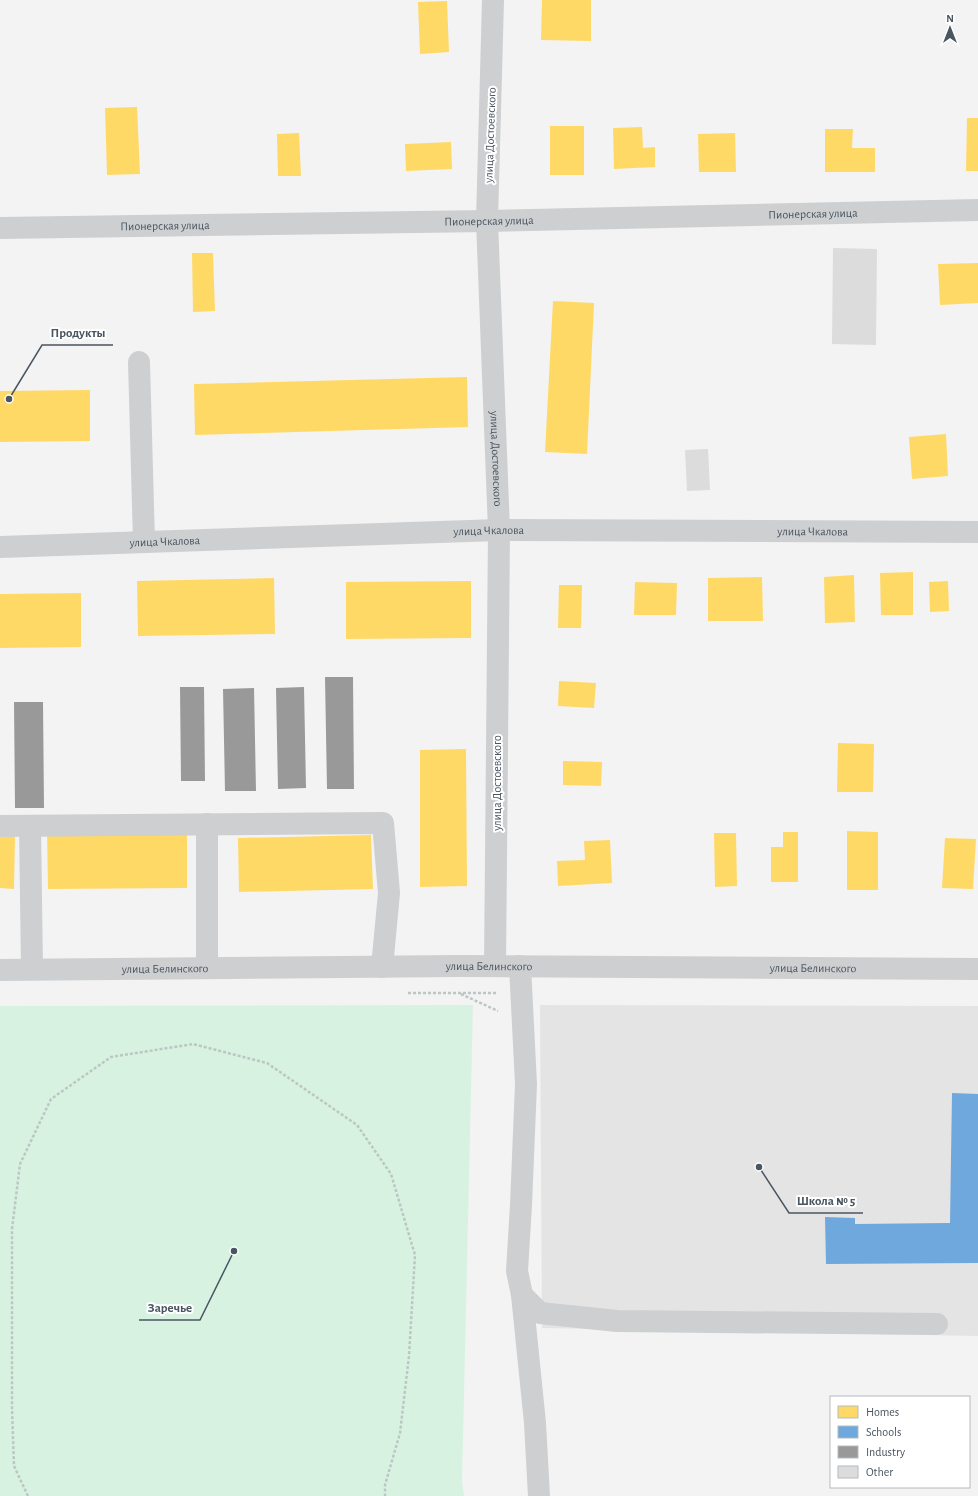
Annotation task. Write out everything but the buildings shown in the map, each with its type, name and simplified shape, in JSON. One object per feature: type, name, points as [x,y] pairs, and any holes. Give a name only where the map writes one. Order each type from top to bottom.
[{"type":"street","name":"улица Достоевского","points":[[494,0],[488,221],[499,530],[495,966]]},
{"type":"street","name":"Пионерская улица","points":[[0,228],[488,221],[978,210]]},
{"type":"street","points":[[139,362],[144,542]]},
{"type":"street","name":"улица Чкалова","points":[[0,547],[499,530],[978,532]]},
{"type":"street","points":[[0,826],[383,823],[389,893],[382,967]]},
{"type":"street","points":[[207,824],[207,968]]},
{"type":"street","points":[[30,826],[32,969]]},
{"type":"street","name":"улица Белинского","points":[[0,970],[495,966],[978,969]]},
{"type":"street","points":[[520,966],[526,1084],[517,1271],[522,1295],[535,1422],[539,1496]]},
{"type":"street","points":[[522,1295],[540,1312],[617,1321],[937,1324]]},
{"type":"path","points":[[459,993],[523,1023]]},
{"type":"path","points":[[28,1496],[14,1466],[12,1410],[12,1229],[20,1164],[51,1099],[105,1061],[111,1057],[192,1044],[267,1063],[357,1125],[391,1174],[416,1255],[409,1356],[400,1433],[385,1485],[385,1496]]},
{"type":"shaded area","points":[[540,1005],[978,1006],[978,1336],[542,1328]]},
{"type":"green space","points":[[473,1005],[462,1481],[464,1496],[0,1496],[0,1006]]},
{"type":"place","name":"Продукты","points":[[9,399]]},
{"type":"place","name":"Школа № 5","points":[[759,1167]]},
{"type":"place","name":"Заречье","points":[[234,1251]]}]
